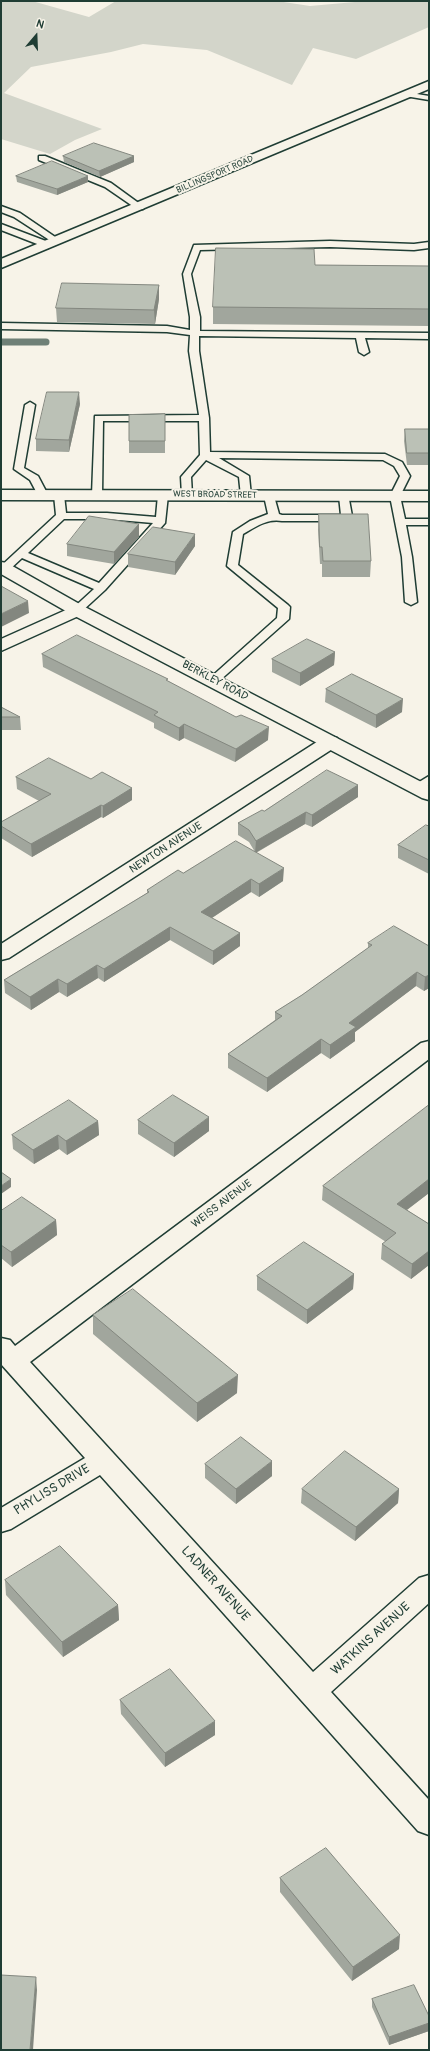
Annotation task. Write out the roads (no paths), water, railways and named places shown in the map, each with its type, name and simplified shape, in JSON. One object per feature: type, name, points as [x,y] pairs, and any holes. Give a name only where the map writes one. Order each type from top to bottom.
[{"type":"street","name":"BILLINGSPORT ROAD","points":[[1,264],[429,85]]},
{"type":"street","name":"WEST BROAD STREET","points":[[1,495],[429,496]]},
{"type":"street","name":"BERKLEY ROAD","points":[[3,568],[77,610],[214,680],[330,742],[425,787]]},
{"type":"street","points":[[1,646],[77,610]]},
{"type":"street","name":"NEWTON AVENUE","points":[[1,953],[330,742]]},
{"type":"street","name":"WEISS AVENUE","points":[[8,1354],[429,1048]]},
{"type":"street","name":"LADNER AVENUE","points":[[8,1354],[429,1821]]},
{"type":"street","name":"PHYLISS DRIVE","points":[[1,1520],[102,1460]]},
{"type":"street","name":"WATKINS AVENUE","points":[[312,1691],[429,1586]]},
{"type":"lane","points":[[408,94],[429,98]]},
{"type":"lane","points":[[42,158],[108,185],[140,207]]},
{"type":"lane","points":[[1,209],[17,215],[53,243]]},
{"type":"lane","points":[[1,227],[53,243]]},
{"type":"lane","points":[[187,495],[186,476],[205,455],[204,418],[194,351],[196,333],[195,317],[187,274],[197,247],[330,244],[414,247],[429,245]]},
{"type":"lane","points":[[1,326],[167,329],[223,335],[429,336]]},
{"type":"lane","points":[[360,335],[364,352]]},
{"type":"lane","points":[[30,405],[19,469],[34,478],[51,495],[61,516]]},
{"type":"lane","points":[[97,495],[98,418],[204,418]]},
{"type":"lane","points":[[205,455],[385,457],[398,464],[405,476],[395,496],[407,557],[411,602]]},
{"type":"lane","points":[[205,455],[244,476],[246,496]]},
{"type":"lane","points":[[77,610],[101,588],[161,521],[163,495]]},
{"type":"lane","points":[[269,496],[274,516]]},
{"type":"lane","points":[[214,680],[283,618],[284,606],[232,566],[238,532],[254,523],[274,516],[282,518],[343,518],[347,516],[344,496]]},
{"type":"lane","points":[[3,568],[61,516],[107,516],[161,521]]},
{"type":"lane","points":[[400,522],[429,522]]},
{"type":"lane","points":[[20,553],[101,588]]},
{"type":"waterway","points":[[1,342],[46,342]]}]
